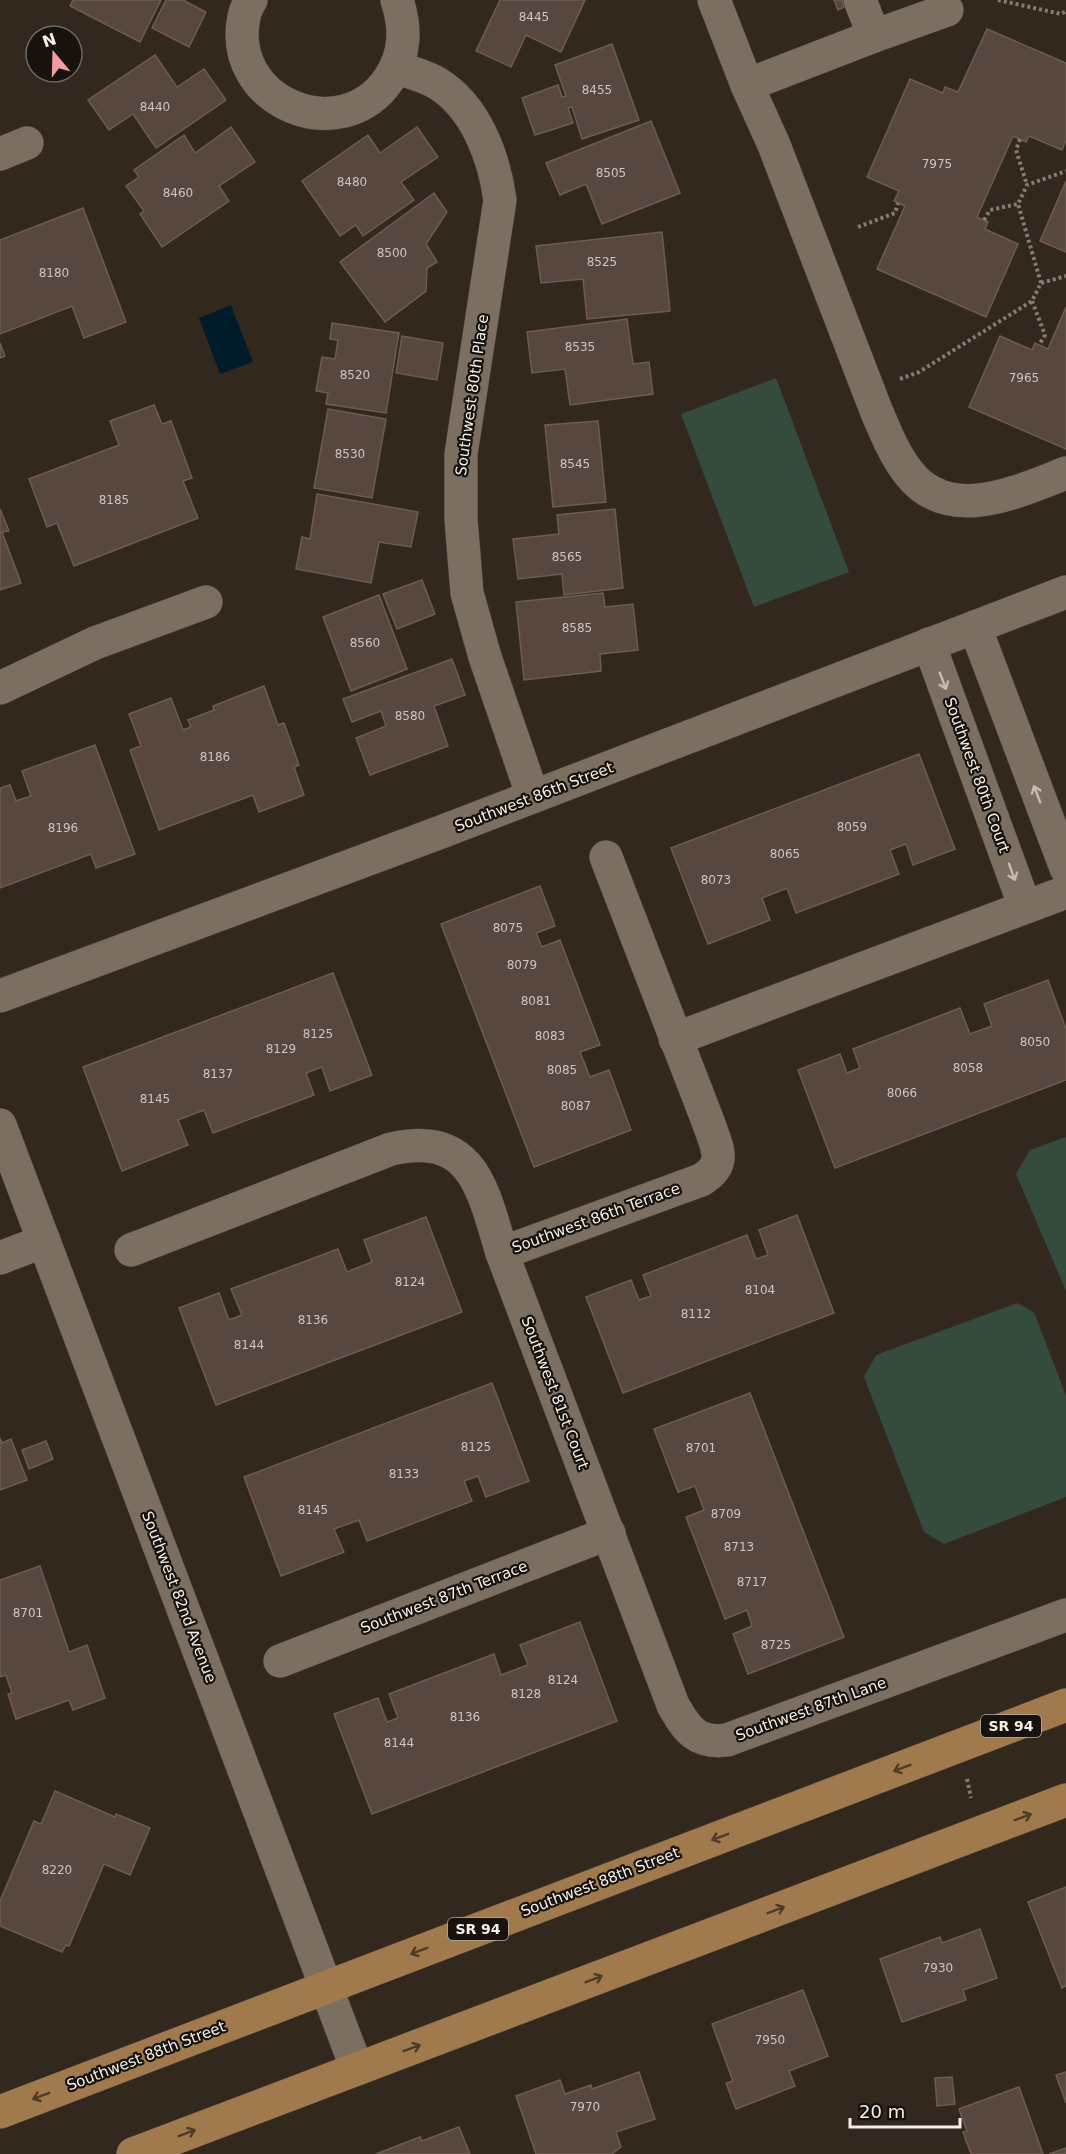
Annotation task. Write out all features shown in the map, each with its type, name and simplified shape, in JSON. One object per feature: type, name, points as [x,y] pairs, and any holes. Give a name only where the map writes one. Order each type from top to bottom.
[{"type":"main road","name":"Southwest 88th Street","points":[[0,2112],[1066,1705]]},
{"type":"main road","points":[[133,2154],[1066,1800]]},
{"type":"street","points":[[251,0],[244,17],[243,44],[250,68],[265,90],[286,105],[311,113],[336,114],[361,105],[375,95],[397,68],[404,44],[403,20],[397,0]]},
{"type":"street","points":[[714,0],[747,85],[774,145],[876,410],[898,457],[913,479],[935,494],[948,499],[971,502],[998,497],[1066,473]]},
{"type":"street","points":[[860,0],[874,36]]},
{"type":"street","points":[[747,85],[947,10]]},
{"type":"street","name":"Southwest 80th Place","points":[[397,68],[436,82],[456,99],[473,120],[483,139],[497,179],[500,200],[461,454],[461,519],[466,593],[485,657],[533,797]]},
{"type":"street","name":"Southwest 86th Street","points":[[0,996],[533,797],[1066,592]]},
{"type":"street","points":[[0,688],[95,643],[206,602]]},
{"type":"street","points":[[975,627],[1066,868]]},
{"type":"street","name":"Southwest 80th Court","points":[[929,644],[1025,907]]},
{"type":"street","name":"Southwest 86th Terrace","points":[[131,1250],[391,1149],[423,1144],[447,1151],[477,1178],[502,1253],[692,1184],[709,1175],[715,1169],[719,1158],[712,1133],[606,857]]},
{"type":"street","points":[[675,1039],[1066,891]]},
{"type":"street","name":"Southwest 82nd Avenue","points":[[0,1125],[357,2069]]},
{"type":"street","points":[[0,1258],[44,1241]]},
{"type":"street","name":"Southwest 81st Court","points":[[502,1253],[609,1533]]},
{"type":"street","name":"Southwest 87th Lane","points":[[609,1533],[673,1705],[681,1719],[697,1736],[713,1742],[727,1740],[1066,1615]]},
{"type":"street","name":"Southwest 87th Terrace","points":[[280,1661],[609,1533]]},
{"type":"path","points":[[998,0],[1061,14],[1066,11]]},
{"type":"path","points":[[1020,139],[1016,150],[1028,185]]},
{"type":"path","points":[[919,372],[1032,301],[1041,283],[1018,204],[1028,185],[1066,171]]},
{"type":"path","points":[[858,227],[895,213],[898,203]]},
{"type":"path","points":[[984,220],[990,210],[1018,204]]},
{"type":"path","points":[[1041,283],[1066,276]]},
{"type":"path","points":[[1032,301],[1045,335],[1039,345]]},
{"type":"path","points":[[966,1775],[972,1801]]},
{"type":"green space","points":[[776,378],[849,572],[754,607],[681,414]]},
{"type":"green space","points":[[1066,1137],[1066,1291],[1016,1174],[1030,1150]]},
{"type":"green space","points":[[1017,1303],[1034,1312],[1066,1396],[1066,1497],[944,1544],[924,1532],[864,1377],[876,1355]]},
{"type":"water","points":[[231,305],[253,362],[220,374],[199,318]]},
{"type":"building","points":[[73,0],[161,0],[140,42],[70,6]]},
{"type":"building","points":[[166,0],[183,0],[206,12],[189,47],[152,28]]},
{"type":"building","points":[[500,0],[585,0],[561,52],[526,35],[511,67],[476,51]]},
{"type":"building","points":[[834,0],[842,0],[844,7],[838,10]]},
{"type":"building","points":[[987,29],[1066,63],[1066,140],[1062,150],[1029,136],[1026,142],[1013,136],[977,217],[988,222],[985,229],[1018,244],[986,317],[877,269],[905,206],[894,201],[899,191],[867,177],[910,79],[943,93],[945,87],[958,92]]},
{"type":"building","points":[[612,44],[639,120],[582,139],[572,107],[568,108],[573,123],[535,135],[522,98],[558,85],[562,97],[566,96],[555,65]]},
{"type":"building","points":[[155,55],[177,87],[204,69],[226,100],[156,148],[133,114],[109,130],[88,100]]},
{"type":"building","points":[[651,121],[680,193],[602,224],[586,184],[560,195],[546,163]]},
{"type":"building","points":[[231,127],[255,162],[219,186],[229,201],[162,247],[140,214],[144,211],[126,186],[139,177],[134,170],[184,135],[195,153]]},
{"type":"building","points":[[417,127],[438,157],[401,182],[414,200],[363,236],[356,225],[340,236],[302,181],[368,135],[380,153]]},
{"type":"building","points":[[1066,181],[1066,252],[1040,241]]},
{"type":"building","points":[[434,193],[447,212],[426,244],[437,262],[427,268],[426,291],[385,322],[340,262]]},
{"type":"building","points":[[83,208],[126,322],[84,338],[72,306],[0,334],[0,240]]},
{"type":"building","points":[[662,232],[670,311],[587,319],[583,279],[541,283],[536,246]]},
{"type":"building","points":[[1066,307],[1066,449],[969,407],[1000,336],[1032,350],[1035,343],[1048,349]]},
{"type":"building","points":[[627,319],[633,364],[649,362],[653,394],[570,405],[565,369],[532,373],[527,332]]},
{"type":"building","points":[[332,323],[399,333],[386,413],[326,404],[328,393],[316,391],[322,357],[335,359],[338,340],[330,339]]},
{"type":"building","points":[[402,336],[443,343],[437,380],[396,373]]},
{"type":"building","points":[[0,343],[5,356],[0,358]]},
{"type":"building","points":[[154,405],[162,424],[171,421],[192,478],[183,481],[198,518],[74,566],[57,523],[47,527],[29,479],[119,445],[110,421]]},
{"type":"building","points":[[328,409],[386,419],[372,498],[314,488]]},
{"type":"building","points":[[598,421],[606,502],[553,507],[545,425]]},
{"type":"building","points":[[317,494],[418,512],[411,547],[379,542],[371,583],[296,569],[302,537],[310,539]]},
{"type":"building","points":[[0,509],[9,531],[2,532],[21,583],[0,590]]},
{"type":"building","points":[[615,509],[623,588],[564,595],[562,574],[518,579],[513,539],[559,534],[557,515]]},
{"type":"building","points":[[422,580],[435,614],[397,629],[383,594]]},
{"type":"building","points":[[603,593],[605,607],[633,604],[638,650],[600,654],[601,671],[524,680],[516,602]]},
{"type":"building","points":[[379,595],[407,669],[351,691],[323,617]]},
{"type":"building","points":[[452,659],[465,695],[434,706],[448,746],[370,775],[356,738],[386,726],[381,711],[352,722],[343,699]]},
{"type":"building","points":[[264,686],[278,725],[284,723],[299,765],[294,767],[304,795],[259,812],[253,795],[159,830],[130,750],[141,746],[129,714],[171,698],[183,730],[191,727],[188,720],[214,710],[213,706]]},
{"type":"building","points":[[95,745],[135,854],[96,868],[91,854],[0,888],[0,788],[10,785],[16,801],[31,796],[22,771]]},
{"type":"building","points":[[919,754],[955,849],[913,865],[906,844],[890,850],[899,874],[796,913],[787,888],[762,898],[770,920],[708,944],[671,848]]},
{"type":"building","points":[[540,886],[555,926],[536,933],[542,947],[560,940],[600,1045],[580,1052],[590,1077],[609,1070],[631,1130],[534,1167],[441,924]]},
{"type":"building","points":[[333,973],[372,1075],[330,1091],[322,1067],[306,1073],[314,1095],[213,1133],[204,1110],[178,1120],[188,1145],[122,1171],[83,1067]]},
{"type":"building","points":[[1048,980],[1066,1029],[1066,1080],[835,1168],[798,1070],[840,1054],[847,1073],[860,1068],[853,1049],[960,1008],[970,1034],[992,1026],[984,1004]]},
{"type":"building","points":[[797,1215],[834,1313],[623,1393],[586,1297],[631,1280],[639,1300],[651,1296],[643,1275],[747,1235],[756,1259],[768,1255],[759,1230]]},
{"type":"building","points":[[426,1217],[462,1312],[216,1405],[179,1308],[219,1293],[229,1320],[242,1315],[231,1289],[338,1249],[347,1272],[372,1262],[364,1240]]},
{"type":"building","points":[[492,1383],[529,1481],[486,1497],[478,1476],[464,1481],[472,1501],[367,1541],[359,1520],[334,1529],[344,1552],[281,1576],[244,1477]]},
{"type":"building","points":[[750,1393],[844,1637],[748,1674],[733,1634],[752,1626],[747,1610],[725,1619],[686,1517],[704,1510],[695,1486],[678,1492],[654,1429]]},
{"type":"building","points":[[0,1438],[2,1443],[11,1439],[27,1480],[0,1490]]},
{"type":"building","points":[[46,1441],[53,1459],[29,1469],[22,1450]]},
{"type":"building","points":[[40,1566],[69,1652],[87,1645],[105,1698],[73,1710],[69,1700],[16,1719],[8,1694],[12,1693],[6,1675],[0,1677],[0,1580]]},
{"type":"building","points":[[580,1622],[617,1721],[372,1814],[334,1714],[378,1698],[387,1722],[398,1718],[389,1694],[494,1654],[501,1675],[528,1665],[520,1645]]},
{"type":"building","points":[[55,1791],[115,1817],[116,1814],[150,1828],[130,1875],[104,1864],[69,1946],[66,1945],[62,1952],[0,1926],[0,1901],[34,1821],[41,1824]]},
{"type":"building","points":[[1066,1887],[1066,1986],[1062,1988],[1028,1902]]},
{"type":"building","points":[[980,1929],[997,1978],[963,1990],[966,2000],[902,2022],[880,1959],[940,1937],[942,1943]]},
{"type":"building","points":[[803,1990],[828,2056],[789,2071],[795,2086],[736,2109],[726,2083],[733,2081],[712,2024]]},
{"type":"building","points":[[639,2072],[655,2119],[616,2132],[621,2147],[612,2154],[536,2154],[516,2096],[560,2080],[565,2094],[591,2085],[592,2089]]},
{"type":"building","points":[[1066,2072],[1066,2103],[1056,2075]]},
{"type":"building","points":[[952,2077],[955,2104],[937,2106],[935,2078]]},
{"type":"building","points":[[1019,2087],[1043,2154],[971,2154],[963,2132],[967,2131],[959,2109]]},
{"type":"building","points":[[459,2127],[470,2154],[376,2154],[420,2137],[422,2141]]},
{"type":"building","points":[[1066,2148],[1066,2154],[1049,2154]]}]
